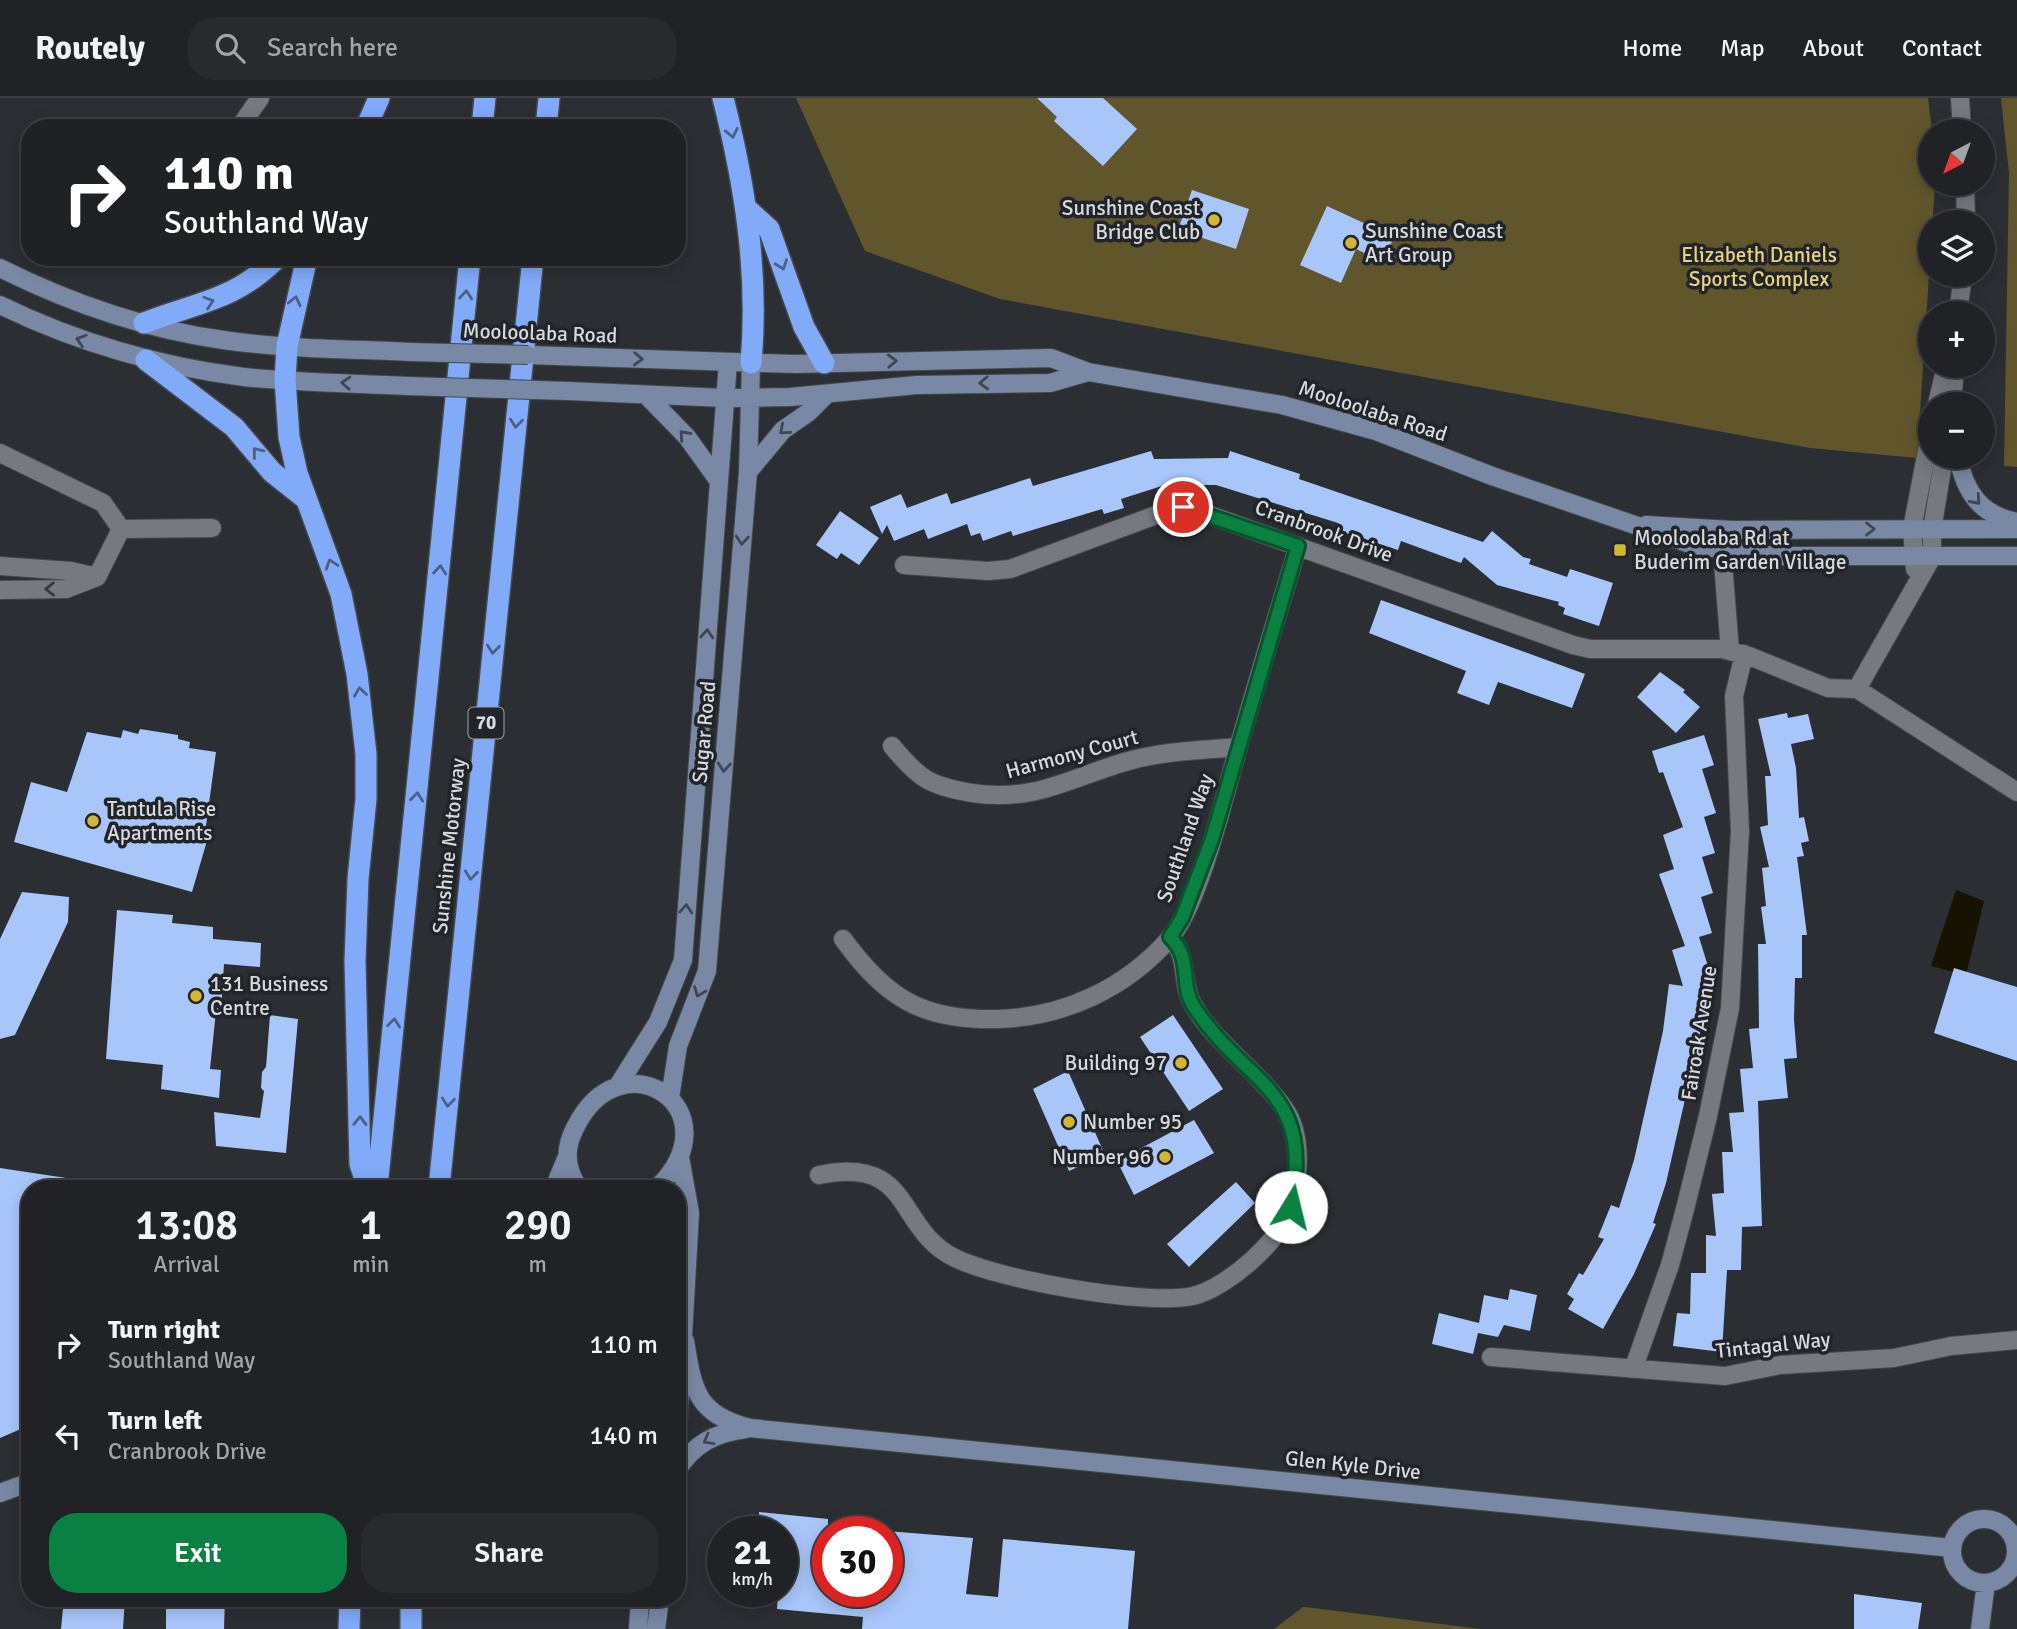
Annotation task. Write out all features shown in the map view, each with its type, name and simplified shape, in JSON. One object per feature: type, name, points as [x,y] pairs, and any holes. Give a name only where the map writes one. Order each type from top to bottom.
[{"type":"highway","points":[[370,119],[379,98]]},
{"type":"highway","points":[[483,119],[485,98]]},
{"type":"highway","points":[[547,119],[549,98]]},
{"type":"highway","points":[[723,98],[747,208],[753,290],[751,363]]},
{"type":"highway","points":[[747,208],[769,229],[804,327],[824,363]]},
{"type":"highway","points":[[144,323],[230,294],[269,266]]},
{"type":"highway","points":[[305,266],[287,346],[285,380],[289,437],[306,499],[341,594],[363,711],[366,799],[355,961],[360,1164],[365,1180]]},
{"type":"highway","name":"Sunshine Motorway","points":[[378,1180],[469,266]]},
{"type":"highway","name":"Sunshine Motorway","points":[[440,1180],[532,266]]},
{"type":"highway","points":[[146,360],[234,427],[272,472],[306,499]]},
{"type":"highway","points":[[349,1629],[350,1607]]},
{"type":"highway","points":[[411,1607],[411,1629]]},
{"type":"main road","name":"Mooloolaba Road","points":[[0,268],[75,302],[144,323],[223,340],[287,346],[751,363],[1051,358],[1088,372],[1282,405],[1363,427],[1679,542],[1775,556],[2017,556]]},
{"type":"main road","name":"Mooloolaba Road","points":[[0,305],[63,334],[146,360],[201,371],[285,380],[751,398],[917,385],[1050,383],[1088,372]]},
{"type":"main road","name":"Sugar Road","points":[[619,1084],[658,1022],[683,960],[728,362]]},
{"type":"main road","name":"Sugar Road","points":[[670,1098],[678,1046],[707,971],[748,472],[751,363]]},
{"type":"main road","points":[[748,472],[783,430],[809,412],[827,394]]},
{"type":"main road","points":[[646,395],[687,437],[706,467],[718,480]]},
{"type":"main road","points":[[1960,469],[1973,499],[1988,512],[2017,522]]},
{"type":"main road","name":"Mooloolaba Road","points":[[1635,525],[1732,530],[2017,529]]},
{"type":"main road","points":[[558,1180],[581,1116],[599,1096],[619,1084],[646,1085],[670,1098],[685,1119],[685,1143],[680,1157],[663,1180]]},
{"type":"main road","points":[[680,1157],[685,1180]]},
{"type":"main road","points":[[566,1159],[572,1180]]},
{"type":"main road","points":[[686,1188],[691,1213],[686,1319]]},
{"type":"main road","points":[[686,1346],[693,1385],[702,1404],[731,1423],[750,1429]]},
{"type":"main road","points":[[686,1459],[697,1446],[712,1436],[750,1429]]},
{"type":"main road","name":"Glen Kyle Drive","points":[[750,1429],[1952,1548]]},
{"type":"main road","points":[[0,1493],[21,1485]]},
{"type":"main road","points":[[1979,1519],[1994,1520],[2009,1530],[2015,1540],[2014,1564],[2007,1574],[1986,1583],[1968,1578],[1959,1571],[1952,1548],[1959,1531],[1979,1519]]},
{"type":"main road","points":[[1980,1629],[1986,1583]]},
{"type":"main road","points":[[638,1629],[639,1607]]},
{"type":"main road","points":[[656,1629],[659,1607]]},
{"type":"street","points":[[245,119],[260,98]]},
{"type":"street","points":[[1960,98],[1961,119]]},
{"type":"street","points":[[0,453],[103,503],[121,529]]},
{"type":"street","points":[[1919,585],[1913,557],[1912,529],[1923,469]]},
{"type":"street","points":[[1857,689],[1919,585],[1932,557],[1932,530],[1942,469]]},
{"type":"street","name":"Cranbrook Drive","points":[[904,565],[988,571],[1010,569],[1183,507],[1573,645],[1590,649],[1737,653]]},
{"type":"street","points":[[121,529],[212,528]]},
{"type":"street","points":[[0,590],[66,589],[97,577],[121,529]]},
{"type":"street","name":"Southland Way","points":[[842,939],[869,974],[895,995],[924,1010],[984,1019],[1019,1018],[1060,1010],[1093,998],[1123,979],[1170,937],[1182,918],[1205,861],[1298,546]]},
{"type":"street","name":"Fairoak Avenue","points":[[1634,1367],[1670,1265],[1685,1209],[1708,1116],[1730,1008],[1740,831],[1734,696],[1737,653],[1722,550]]},
{"type":"street","points":[[0,566],[71,571],[97,577]]},
{"type":"street","points":[[1737,653],[1828,688],[1857,689],[2017,792]]},
{"type":"street","name":"Harmony Court","points":[[892,746],[911,768],[941,788],[1011,797],[1132,760],[1238,747]]},
{"type":"street","points":[[819,1175],[846,1169],[861,1172],[887,1184],[905,1202],[936,1246],[972,1265],[1058,1286],[1156,1298],[1192,1296],[1227,1280],[1275,1236],[1286,1220],[1296,1183],[1296,1142],[1291,1122],[1280,1102],[1194,1006],[1183,953],[1170,937]]},
{"type":"street","name":"Tintagal Way","points":[[1491,1357],[1737,1375],[1780,1365],[1894,1358],[1951,1346],[2017,1340]]},
{"type":"green space","name":"Elizabeth Daniels Sports Complex","points":[[796,98],[1928,98],[1931,119],[1918,119],[1918,196],[1934,196],[1933,210],[1918,210],[1918,287],[1928,287],[1927,301],[1918,301],[1918,378],[1922,378],[1921,392],[1918,392],[1917,458],[1810,448],[1000,299],[865,251]]},
{"type":"green space","points":[[2001,98],[2017,98],[2017,467],[2004,466],[2009,173]]},
{"type":"green space","points":[[1305,1607],[1481,1629],[1274,1629]]},
{"type":"shaded area","points":[[1956,890],[1984,901],[1966,975],[1931,966]]},
{"type":"building","points":[[1037,98],[1103,98],[1137,129],[1103,166],[1054,121],[1057,117]]},
{"type":"building","name":"Sunshine Coast Bridge Club","points":[[1192,190],[1249,209],[1236,249],[1178,230]]},
{"type":"building","name":"Sunshine Coast Art Group","points":[[1327,206],[1394,237],[1383,262],[1356,249],[1341,283],[1300,265]]},
{"type":"building","points":[[1151,451],[1154,459],[1228,458],[1230,451],[1300,474],[1299,479],[1483,542],[1492,531],[1523,557],[1531,559],[1529,564],[1567,577],[1570,569],[1613,583],[1599,626],[1563,614],[1565,608],[1558,605],[1559,602],[1497,585],[1464,557],[1461,563],[1401,541],[1398,550],[1336,530],[1338,523],[1216,485],[1165,485],[1121,499],[1124,508],[1104,514],[1102,509],[1013,536],[1011,531],[983,541],[980,533],[971,536],[967,524],[928,539],[924,529],[894,541],[887,525],[882,534],[870,507],[901,494],[907,508],[947,493],[951,504],[1030,478],[1033,486]]},
{"type":"building","points":[[840,511],[879,538],[859,565],[841,553],[837,559],[816,545]]},
{"type":"building","points":[[1381,600],[1585,674],[1572,708],[1498,682],[1489,705],[1457,693],[1466,671],[1369,633]]},
{"type":"building","points":[[1660,672],[1685,690],[1683,692],[1700,707],[1676,733],[1637,697]]},
{"type":"building","points":[[1787,713],[1788,718],[1808,714],[1814,739],[1791,744],[1796,768],[1799,818],[1804,817],[1809,841],[1801,843],[1804,856],[1797,857],[1807,935],[1802,935],[1802,978],[1795,978],[1797,1058],[1784,1059],[1788,1098],[1758,1101],[1762,1226],[1742,1227],[1741,1270],[1727,1270],[1722,1352],[1673,1346],[1677,1313],[1690,1314],[1691,1273],[1706,1273],[1706,1235],[1716,1236],[1712,1194],[1724,1193],[1722,1152],[1733,1152],[1729,1113],[1744,1112],[1740,1069],[1753,1068],[1749,1029],[1759,1028],[1758,944],[1766,944],[1761,907],[1766,906],[1762,868],[1769,867],[1760,827],[1768,825],[1765,776],[1771,776],[1758,719]]},
{"type":"building","name":"Tantula Rise Apartments","points":[[140,729],[178,735],[178,739],[190,742],[189,748],[216,752],[205,833],[209,834],[192,892],[14,842],[31,782],[67,792],[87,732],[121,738],[123,730],[138,734]]},
{"type":"building","points":[[1704,735],[1714,765],[1702,769],[1716,813],[1704,817],[1715,853],[1702,857],[1713,893],[1701,897],[1712,933],[1699,937],[1710,973],[1703,1020],[1666,1183],[1653,1223],[1656,1224],[1634,1274],[1603,1329],[1568,1309],[1574,1299],[1567,1294],[1579,1273],[1583,1275],[1604,1239],[1598,1237],[1611,1205],[1619,1208],[1634,1160],[1663,1031],[1669,984],[1683,986],[1672,950],[1685,946],[1659,874],[1674,869],[1663,835],[1683,827],[1663,772],[1659,773],[1652,751]]},
{"type":"building","points":[[22,892],[69,897],[68,922],[15,1035],[0,1039],[0,939]]},
{"type":"building","points":[[117,910],[173,915],[172,923],[213,927],[213,939],[261,943],[260,967],[224,964],[221,1012],[216,1011],[210,1069],[221,1070],[219,1098],[161,1089],[163,1065],[106,1059]]},
{"type":"building","points":[[1954,968],[2017,987],[2017,1061],[1934,1033]]},
{"type":"building","points":[[270,1015],[298,1019],[286,1153],[216,1146],[214,1112],[260,1118],[264,1091],[261,1088],[262,1072],[266,1067]]},
{"type":"building","name":"Building 97","points":[[1173,1015],[1223,1089],[1189,1111],[1140,1037]]},
{"type":"building","name":"Number 95","points":[[1068,1071],[1105,1155],[1069,1171],[1033,1089]]},
{"type":"building","name":"Number 96","points":[[1194,1120],[1214,1153],[1134,1195],[1117,1161]]},
{"type":"building","points":[[0,1168],[73,1180],[21,1180],[21,1429],[0,1438]]},
{"type":"building","points":[[1236,1182],[1255,1203],[1189,1267],[1167,1244]]},
{"type":"building","points":[[1510,1289],[1537,1295],[1530,1331],[1504,1325],[1498,1337],[1478,1333],[1473,1354],[1432,1344],[1439,1313],[1479,1323],[1484,1295],[1508,1300]]},
{"type":"building","points":[[759,1512],[812,1517],[812,1607],[903,1607],[903,1532],[973,1538],[966,1594],[998,1597],[1003,1539],[1135,1551],[1128,1629],[862,1629],[863,1617],[777,1609],[798,1607],[798,1516],[759,1516]]},
{"type":"building","points":[[1854,1594],[1922,1603],[1918,1629],[1854,1629]]},
{"type":"building","points":[[63,1607],[124,1607],[123,1629],[61,1629]]},
{"type":"building","points":[[166,1607],[225,1607],[224,1629],[166,1629]]},
{"type":"place","name":"Sunshine Coast Bridge Club","points":[[1214,220]]},
{"type":"place","name":"Sunshine Coast Art Group","points":[[1351,243]]},
{"type":"place","name":"Mooloolaba Rd at Buderim Garden Village","points":[[1620,550]]},
{"type":"place","name":"Tantula Rise Apartments","points":[[93,821]]},
{"type":"place","name":"131 Business Centre","points":[[196,996]]},
{"type":"place","name":"Building 97","points":[[1181,1063]]},
{"type":"place","name":"Number 95","points":[[1069,1122]]},
{"type":"place","name":"Number 96","points":[[1165,1157]]},
{"type":"route","points":[[1183,507],[1298,546],[1205,861],[1182,918],[1170,937],[1183,953],[1191,1002],[1198,1013],[1287,1112],[1296,1142],[1297,1165],[1291,1207]]}]
